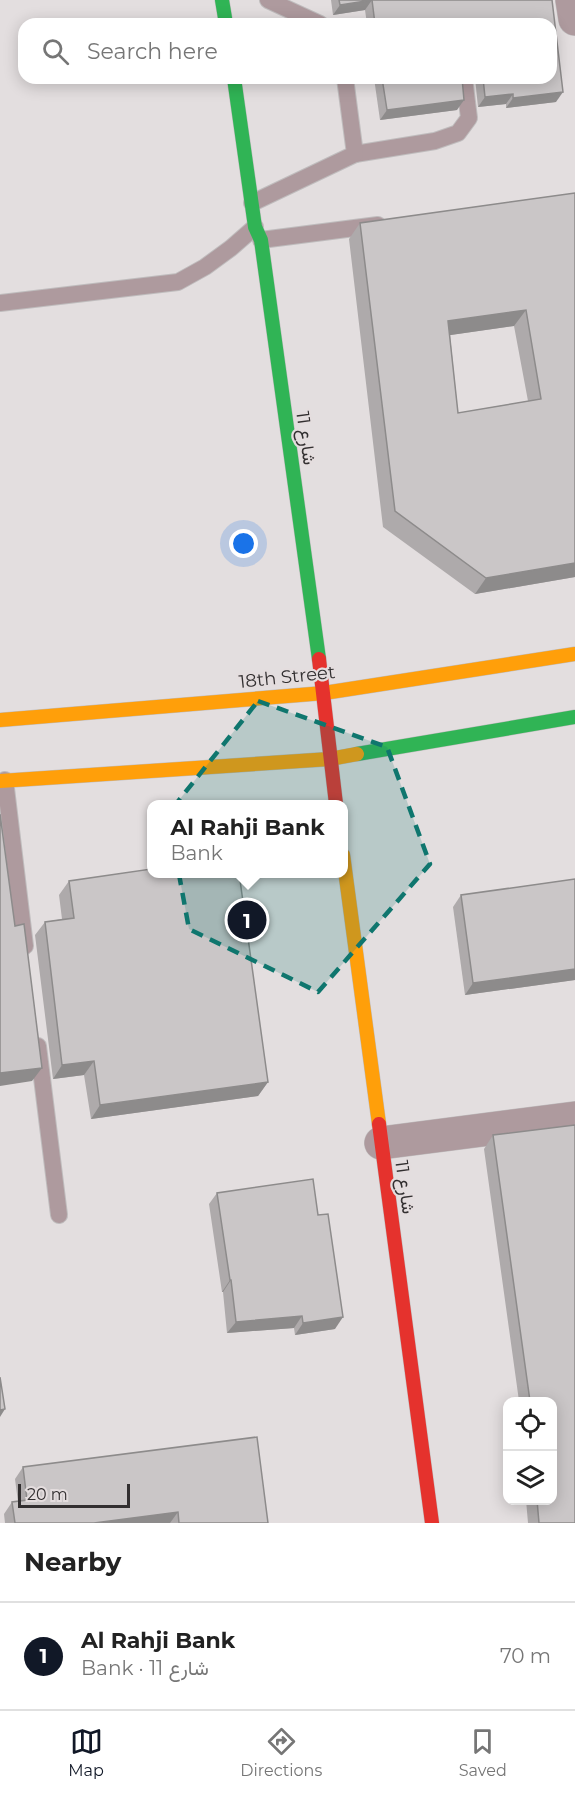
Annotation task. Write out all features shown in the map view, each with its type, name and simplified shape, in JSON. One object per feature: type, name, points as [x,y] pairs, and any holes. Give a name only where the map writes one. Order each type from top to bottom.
[{"type":"street","points":[[222,0],[225,18]]},
{"type":"street","points":[[572,0],[575,19]]},
{"type":"street","name":"شارع 11","points":[[235,84],[324,693],[335,800]]},
{"type":"street","name":"18th Street","points":[[0,720],[324,693],[575,654]]},
{"type":"street","points":[[2,781],[330,759],[575,717]]},
{"type":"street","name":"شارع 11","points":[[346,878],[432,1523]]},
{"type":"street","points":[[381,1143],[575,1118]]},
{"type":"lane","points":[[268,0],[307,18]]},
{"type":"lane","points":[[346,84],[355,154]]},
{"type":"lane","points":[[252,203],[355,154],[435,141],[458,133],[469,118],[465,84]]},
{"type":"lane","points":[[0,303],[178,282],[258,233],[389,223]]},
{"type":"lane","points":[[2,781],[27,957]]},
{"type":"lane","points":[[35,1027],[59,1215]]},
{"type":"highlighted area","points":[[258,701],[387,747],[430,864],[318,992],[189,929],[168,814]]},
{"type":"building","points":[[339,0],[372,0],[340,5]]},
{"type":"building","points":[[372,0],[552,0],[554,18],[374,18]]},
{"type":"building","points":[[557,42],[563,92],[513,98],[513,94],[485,97],[484,84],[557,84]]},
{"type":"building","points":[[383,84],[463,84],[464,100],[387,110]]},
{"type":"building","points":[[575,193],[575,563],[486,578],[395,511],[360,223]],"holes":[[[526,310],[541,399],[458,413],[448,321]]]},
{"type":"building","points":[[0,814],[15,926],[24,924],[42,1068],[0,1073]]},
{"type":"building","points":[[147,870],[147,878],[240,878],[268,1082],[100,1105],[94,1061],[62,1065],[45,922],[74,918],[69,881]]},
{"type":"building","points":[[575,879],[575,969],[473,983],[461,895]]},
{"type":"building","points":[[575,1125],[575,1523],[539,1523],[537,1505],[557,1505],[557,1397],[529,1397],[493,1135]]},
{"type":"building","points":[[313,1179],[318,1215],[328,1214],[343,1317],[303,1323],[302,1316],[236,1322],[217,1193]]},
{"type":"building","points":[[0,1377],[5,1409],[0,1410]]},
{"type":"building","points":[[257,1437],[268,1523],[179,1523],[178,1512],[94,1523],[15,1523],[12,1502],[27,1500],[23,1467]]},
{"type":"traffic: fast","points":[[222,0],[225,18]]},
{"type":"traffic: fast","points":[[235,84],[255,227],[261,240],[319,659]]},
{"type":"traffic: fast","points":[[357,754],[575,717]]},
{"type":"traffic: slow","points":[[0,720],[324,693],[575,654]]},
{"type":"traffic: slow","points":[[0,781],[330,759],[357,754]]},
{"type":"traffic: slow","points":[[346,878],[379,1124]]},
{"type":"traffic: jam","points":[[319,659],[336,800]]},
{"type":"traffic: jam","points":[[379,1124],[432,1523]]},
{"type":"place","name":"Al Rahji Bank","points":[[247,920]]}]
